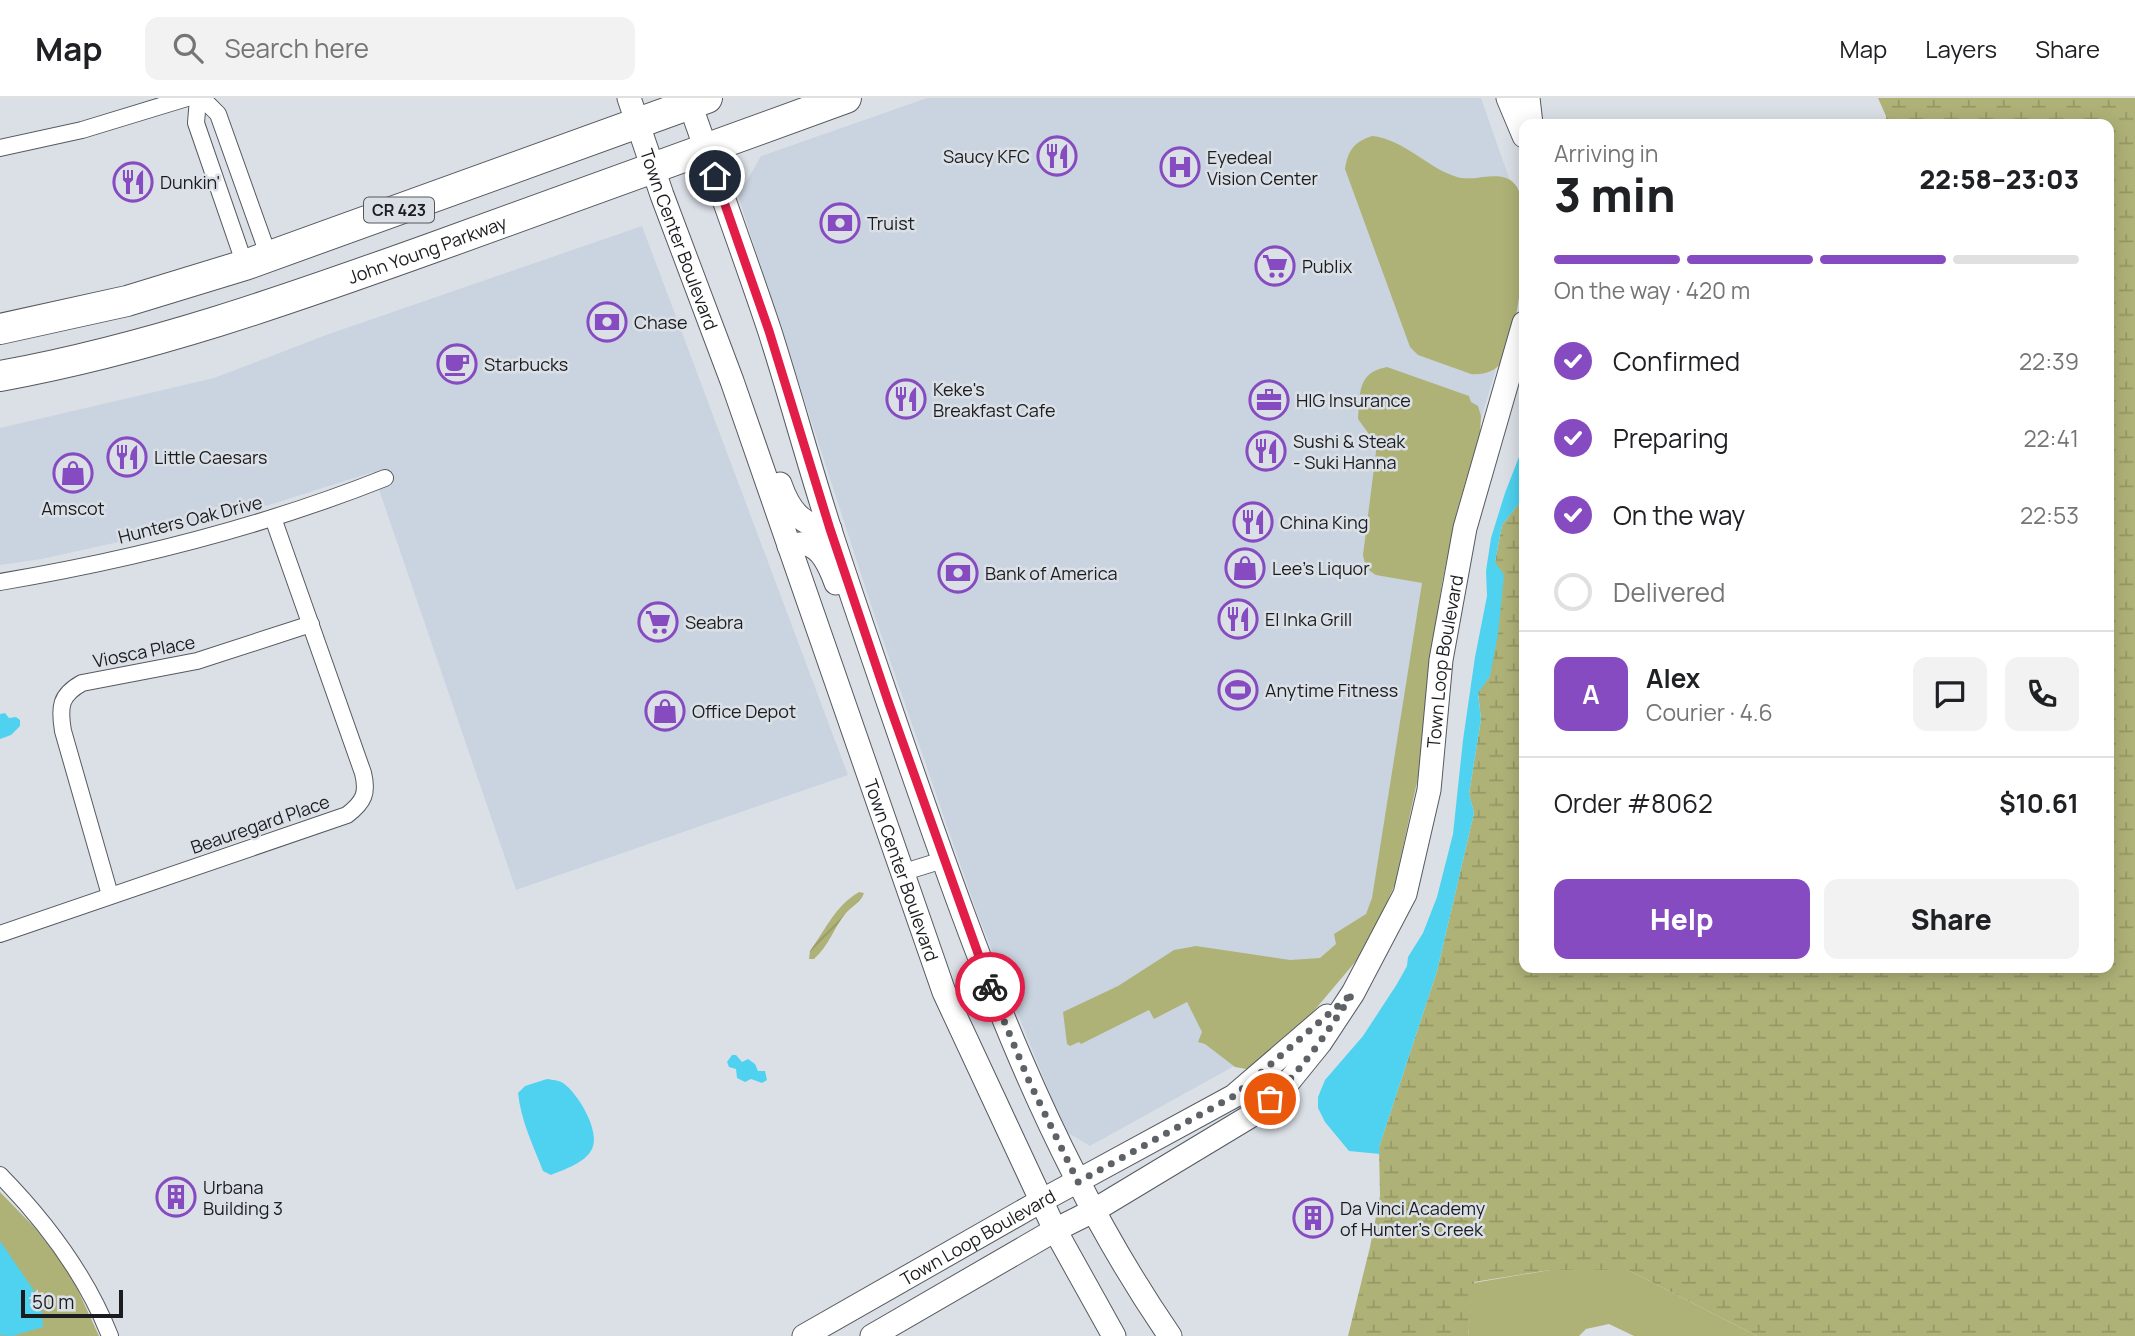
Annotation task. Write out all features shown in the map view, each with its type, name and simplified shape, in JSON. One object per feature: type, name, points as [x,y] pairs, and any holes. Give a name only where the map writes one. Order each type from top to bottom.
[{"type":"highway","name":"John Young Parkway","points":[[0,376],[123,350],[207,326],[317,289],[846,98]]},
{"type":"highway","name":"CR 423","points":[[0,329],[127,301],[257,261],[634,111],[695,100]]},
{"type":"street","points":[[0,148],[82,130],[187,98]]},
{"type":"street","points":[[200,98],[218,114],[257,261]]},
{"type":"street","points":[[200,98],[196,123],[257,261]]},
{"type":"street","points":[[1508,98],[1519,124]]},
{"type":"street","points":[[1528,98],[1530,119]]},
{"type":"street","points":[[695,100],[706,149],[769,331],[830,529],[943,860],[999,1012],[1029,1081],[1093,1211],[1135,1286],[1170,1336]]},
{"type":"street","name":"Town Center Boulevard","points":[[634,111],[732,382],[944,992],[1055,1230],[1114,1336]]},
{"type":"street","name":"Town Loop Boulevard","points":[[872,1336],[1055,1230],[1093,1211],[1249,1117],[1290,1080],[1320,1043],[1353,993],[1405,894],[1429,790],[1441,660],[1465,528],[1519,340]]},
{"type":"street","name":"Town Center Boulevard","points":[[732,382],[753,407],[785,498],[798,517],[814,528],[830,529]]},
{"type":"street","name":"Hunters Oak Drive","points":[[0,582],[127,556],[273,518],[385,478]]},
{"type":"street","name":"Beauregard Place","points":[[0,934],[347,815],[360,805],[366,785],[363,772],[273,518]]},
{"type":"street","points":[[789,546],[806,544],[820,552],[831,570],[865,668],[889,704]]},
{"type":"street","name":"Viosca Place","points":[[110,895],[62,723],[62,702],[71,690],[82,683],[197,661],[311,624]]},
{"type":"street","points":[[901,873],[943,860]]},
{"type":"street","name":"Town Loop Boulevard","points":[[804,1336],[1041,1201],[1234,1096],[1353,993]]},
{"type":"street","points":[[0,1175],[40,1218],[76,1269],[102,1315],[110,1336]]},
{"type":"shaded area","points":[[927,98],[1481,98],[1515,195],[1504,342],[1456,503],[1442,568],[1392,882],[1247,1059],[1090,1146],[1065,1131],[977,913],[873,611],[738,196],[761,156]]},
{"type":"shaded area","points":[[642,226],[848,775],[516,890],[373,472],[231,517],[42,559],[0,565],[0,428],[214,378],[326,335]]},
{"type":"green space","points":[[1878,98],[2135,98],[2135,1336],[1757,1336],[1628,1270],[1550,1270],[1474,1282],[1468,1336],[1348,1336],[1380,1196],[1379,1147],[1437,971],[1474,813],[1469,794],[1481,719],[1478,692],[1490,676],[1495,562],[1502,525],[1519,504],[1519,973],[2114,973],[2114,119],[1886,119]]},
{"type":"green space","points":[[1372,136],[1384,138],[1446,173],[1464,178],[1505,177],[1517,187],[1519,300],[1509,345],[1503,360],[1493,370],[1471,374],[1418,355],[1410,347],[1345,169],[1353,148]]},
{"type":"green space","points":[[1387,367],[1469,396],[1471,402],[1478,406],[1481,416],[1480,433],[1457,511],[1442,583],[1431,656],[1422,759],[1395,884],[1367,948],[1291,1038],[1260,1065],[1246,1069],[1235,1067],[1205,1044],[1198,1042],[1202,1032],[1187,1002],[1154,1019],[1149,1010],[1081,1044],[1079,1042],[1070,1046],[1067,1044],[1063,1012],[1118,986],[1174,950],[1196,946],[1290,960],[1320,958],[1336,944],[1334,934],[1366,914],[1372,898],[1422,583],[1376,575],[1367,567],[1363,555],[1376,452],[1374,441],[1358,419],[1360,393],[1370,374]]},
{"type":"green space","points":[[859,892],[864,893],[861,899],[848,910],[819,954],[814,959],[809,959],[810,951],[832,918],[843,904]]},
{"type":"green space","points":[[0,1192],[35,1228],[70,1273],[99,1336],[0,1336]]},
{"type":"green space","points":[[1550,1270],[1628,1270],[1757,1336],[1634,1336],[1609,1324],[1586,1329],[1579,1336],[1468,1336],[1473,1283]]},
{"type":"water","points":[[1519,457],[1519,504],[1502,525],[1495,562],[1504,575],[1498,634],[1490,676],[1478,693],[1481,719],[1469,794],[1474,813],[1437,971],[1379,1147],[1380,1154],[1349,1151],[1325,1122],[1318,1108],[1318,1097],[1325,1080],[1363,1036],[1397,984],[1407,966],[1408,957],[1423,933],[1437,897],[1453,834],[1463,740],[1487,596],[1486,571],[1491,538]]},
{"type":"water","points":[[5,713],[9,718],[16,717],[20,720],[20,726],[11,735],[0,739],[0,714]]},
{"type":"water","points":[[732,1055],[736,1055],[742,1062],[748,1059],[755,1064],[758,1071],[765,1071],[767,1080],[762,1083],[751,1079],[745,1082],[737,1078],[736,1069],[729,1067],[727,1062]]},
{"type":"water","points":[[547,1079],[563,1083],[575,1095],[591,1123],[594,1142],[585,1158],[551,1175],[543,1171],[525,1123],[518,1093],[525,1086]]},
{"type":"water","points":[[0,1241],[41,1301],[43,1327],[12,1336],[0,1335]]},
{"type":"way so far","points":[[990,987],[1029,1081],[1078,1182],[1234,1096],[1353,993],[1320,1043],[1290,1080],[1270,1099]]},
{"type":"place","name":"Saucy KFC","points":[[1057,156]]},
{"type":"place","name":"Eyedeal Vision Center","points":[[1180,167]]},
{"type":"place","name":"Dunkin'","points":[[133,182]]},
{"type":"place","name":"Truist","points":[[840,223]]},
{"type":"place","name":"Publix","points":[[1275,266]]},
{"type":"place","name":"Chase","points":[[607,322]]},
{"type":"place","name":"Starbucks","points":[[457,364]]},
{"type":"place","name":"Keke's Breakfast Cafe","points":[[906,399]]},
{"type":"place","name":"HIG Insurance","points":[[1269,400]]},
{"type":"place","name":"Sushi & Steak - Suki Hanna","points":[[1266,451]]},
{"type":"place","name":"Little Caesars","points":[[127,457]]},
{"type":"place","name":"Amscot","points":[[73,473]]},
{"type":"place","name":"China King","points":[[1253,522]]},
{"type":"place","name":"Lee's Liquor","points":[[1245,568]]},
{"type":"place","name":"Bank of America","points":[[958,573]]},
{"type":"place","name":"El Inka Grill","points":[[1238,619]]},
{"type":"place","name":"Seabra","points":[[658,622]]},
{"type":"place","name":"Anytime Fitness","points":[[1238,690]]},
{"type":"place","name":"Office Depot","points":[[665,711]]},
{"type":"place","name":"Urbana Building 3","points":[[176,1197]]},
{"type":"place","name":"Da Vinci Academy of Hunter's Creek","points":[[1313,1218]]},
{"type":"route","points":[[715,176],[769,331],[830,529],[889,704],[990,987]]}]
